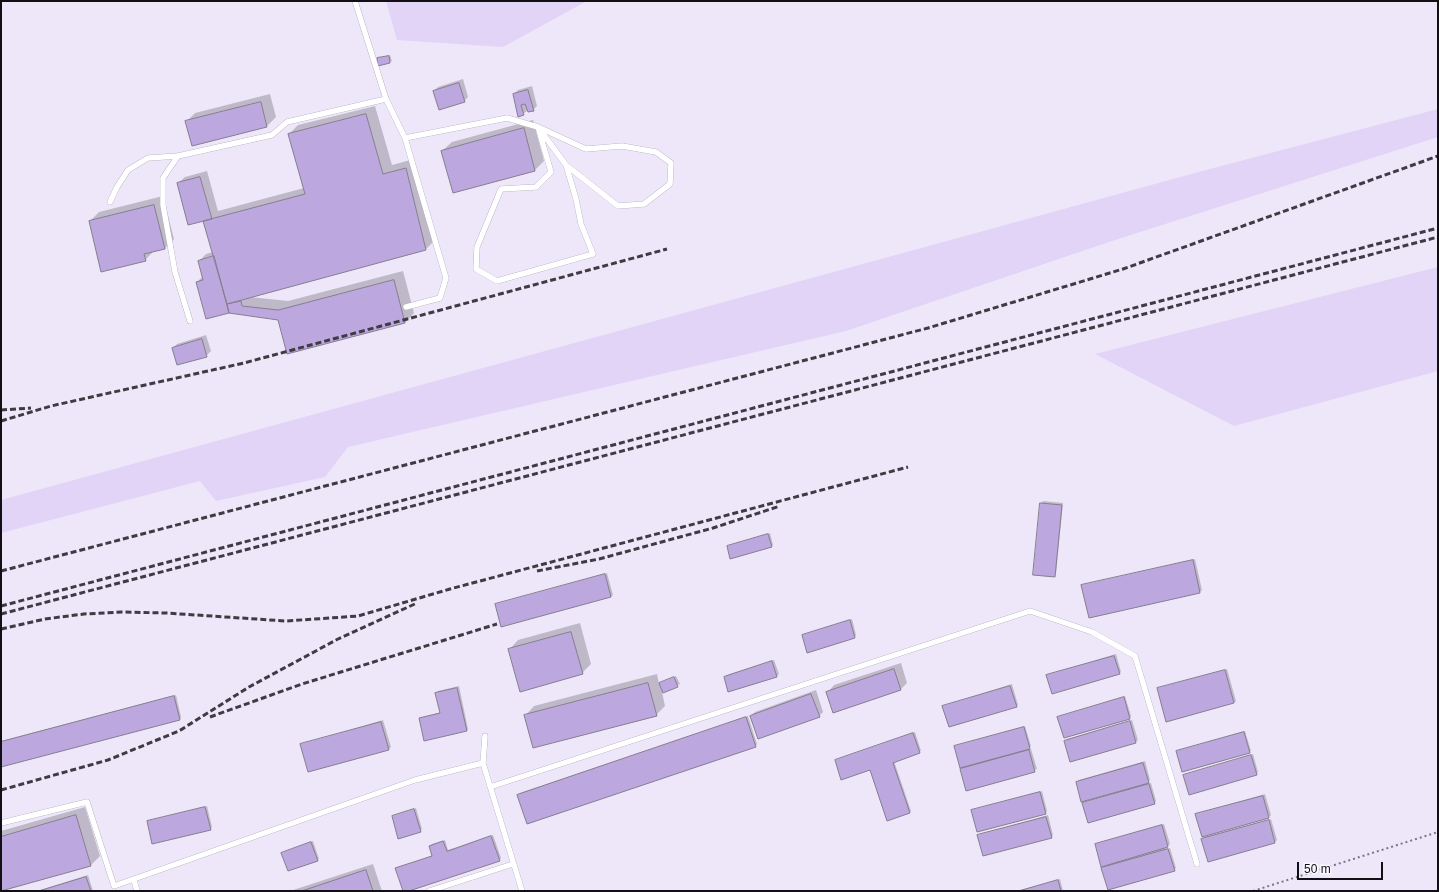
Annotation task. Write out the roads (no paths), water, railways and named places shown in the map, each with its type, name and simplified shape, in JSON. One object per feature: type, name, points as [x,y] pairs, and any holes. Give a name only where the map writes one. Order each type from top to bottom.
[{"type":"lane","points":[[355,1],[386,99],[405,138],[446,278],[440,298],[406,307]]},
{"type":"lane","points":[[110,202],[117,187],[128,170],[148,158],[178,156],[272,135],[288,122],[386,99]]},
{"type":"lane","points":[[405,138],[507,118],[538,127],[586,149],[622,146],[656,152],[671,163],[670,184],[644,204],[618,206],[566,165],[538,127]]},
{"type":"lane","points":[[538,127],[551,172],[536,187],[500,189],[477,247],[476,269],[497,281],[593,254],[581,224],[576,199],[566,165]]},
{"type":"lane","points":[[178,156],[163,178],[163,205],[175,272],[190,321]]},
{"type":"lane","points":[[490,787],[1030,611],[1092,632],[1135,656],[1197,864]]},
{"type":"lane","points":[[485,736],[483,763],[522,891]]},
{"type":"lane","points":[[1,823],[88,802],[114,886],[415,780],[483,763]]},
{"type":"lane","points":[[429,891],[513,864]]},
{"type":"lane","points":[[134,880],[137,891]]},
{"type":"railway","points":[[1,571],[928,328],[1123,269],[1438,156]]},
{"type":"railway","points":[[1,606],[1438,228]]},
{"type":"railway","points":[[1,614],[1438,237]]},
{"type":"railway","points":[[1,421],[51,406],[244,363],[667,249]]},
{"type":"railway","points":[[1,410],[31,408]]},
{"type":"railway","points":[[1,629],[45,619],[84,614],[122,612],[166,613],[286,621],[358,616],[450,589],[908,467]]},
{"type":"railway","points":[[537,571],[599,559],[713,528],[780,506]]},
{"type":"railway","points":[[1,790],[108,760],[179,731],[249,687],[338,639],[417,603]]},
{"type":"railway","points":[[210,717],[302,684],[497,624]]}]
